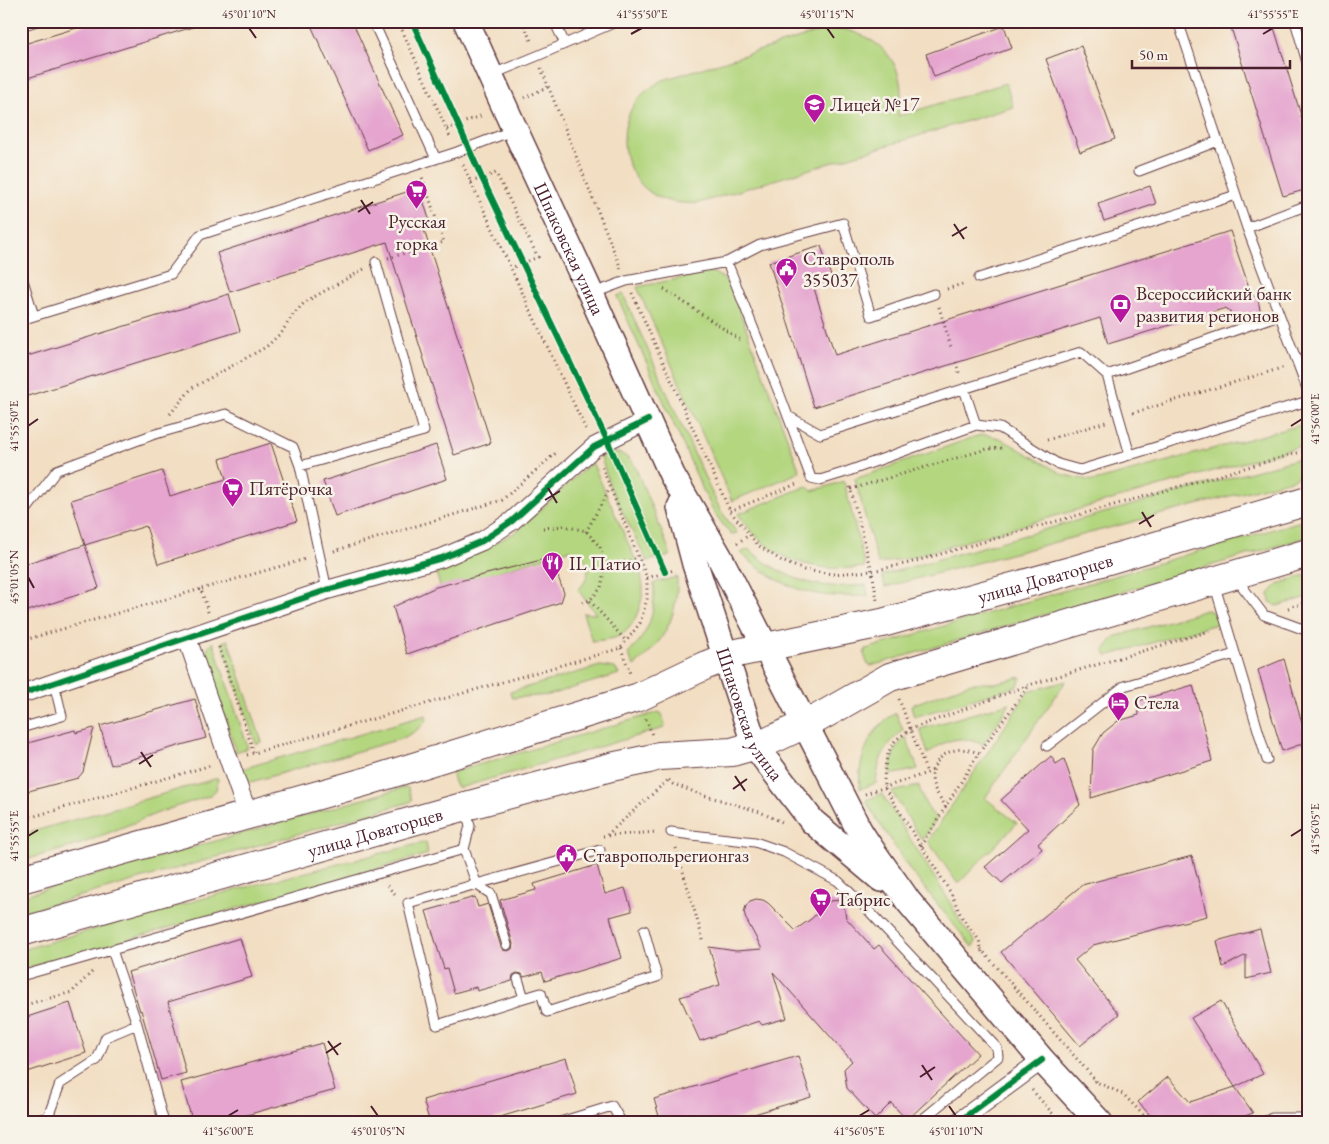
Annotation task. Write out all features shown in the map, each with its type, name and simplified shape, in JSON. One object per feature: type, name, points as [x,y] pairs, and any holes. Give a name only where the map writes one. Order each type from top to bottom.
[{"type":"main road","name":"Шпаковская улица","points":[[466,21],[672,475],[718,556],[859,830],[874,855],[908,902],[1042,1060],[1100,1123]]},
{"type":"main road","name":"Шпаковская улица","points":[[672,475],[744,749],[812,821],[908,902]]},
{"type":"main road","name":"улица Доваторцев","points":[[248,815],[639,697],[704,666],[737,653],[882,623],[1074,570],[1308,501]]},
{"type":"main road","points":[[1223,578],[1308,553]]},
{"type":"main road","name":"улица Доваторцев","points":[[21,932],[611,767],[659,756],[744,749],[767,742],[818,718],[890,677],[1223,578]]},
{"type":"main road","points":[[21,879],[248,815]]},
{"type":"street","points":[[21,694],[327,590],[442,558],[482,541],[512,521],[594,447],[648,420]]},
{"type":"street","points":[[188,638],[248,815]]},
{"type":"street","points":[[957,1123],[1042,1060]]},
{"type":"lane","points":[[21,26],[37,21]]},
{"type":"lane","points":[[373,21],[436,159]]},
{"type":"lane","points":[[554,21],[565,44]]},
{"type":"lane","points":[[490,75],[618,21]]},
{"type":"lane","points":[[646,21],[671,22]]},
{"type":"lane","points":[[1178,21],[1247,228],[1308,391]]},
{"type":"lane","points":[[1295,21],[1308,66]]},
{"type":"lane","points":[[21,320],[171,274],[200,235],[457,152],[515,130]]},
{"type":"lane","points":[[1138,171],[1218,141]]},
{"type":"lane","points":[[979,278],[1236,195]]},
{"type":"lane","points":[[1247,228],[1308,206]]},
{"type":"lane","points":[[591,294],[626,281],[727,262],[760,245],[843,223],[871,316],[934,294]]},
{"type":"lane","points":[[300,466],[424,431],[376,262]]},
{"type":"lane","points":[[727,262],[811,478],[820,480],[846,472],[976,425],[1000,428],[1058,464],[1080,470],[1308,400]]},
{"type":"lane","points":[[21,274],[34,316]]},
{"type":"lane","points":[[1107,374],[1279,314]]},
{"type":"lane","points":[[788,416],[820,434],[1081,352],[1107,374],[1130,455]]},
{"type":"lane","points":[[964,389],[976,425]]},
{"type":"lane","points":[[21,517],[57,470],[152,435],[226,414],[293,447],[300,466],[327,590]]},
{"type":"lane","points":[[1223,578],[1264,615],[1308,631]]},
{"type":"lane","points":[[1223,578],[1227,626],[1267,760]]},
{"type":"lane","points":[[1047,746],[1124,686],[1235,654]]},
{"type":"lane","points":[[21,728],[62,716],[54,683]]},
{"type":"lane","points":[[466,806],[470,826],[464,849],[477,885],[491,894],[507,945]]},
{"type":"lane","points":[[671,832],[755,842],[784,852],[838,881],[874,916],[997,1048],[998,1057],[918,1123]]},
{"type":"lane","points":[[21,976],[464,849]]},
{"type":"lane","points":[[600,850],[408,903],[437,1026],[541,993],[547,1012],[656,978],[644,930]]},
{"type":"lane","points":[[112,950],[137,1024],[164,1123]]},
{"type":"lane","points":[[518,979],[524,998]]},
{"type":"lane","points":[[26,1123],[48,1117],[60,1084],[97,1060],[106,1037],[137,1024]]},
{"type":"lane","points":[[557,1123],[612,1106],[622,1123]]},
{"type":"lane","points":[[1262,1123],[1272,1118],[1308,1118]]},
{"type":"path","points":[[21,820],[621,648],[640,624],[647,599],[647,578],[639,558],[594,447],[398,21]]},
{"type":"path","points":[[522,21],[626,281],[730,511],[760,546],[782,561],[804,570],[834,574],[872,571],[909,563],[1308,450]]},
{"type":"path","points":[[455,117],[462,135]]},
{"type":"path","points":[[152,435],[192,388],[266,347],[282,332],[292,316],[306,302],[376,262],[444,242],[418,165]]},
{"type":"path","points":[[478,170],[486,187]]},
{"type":"path","points":[[471,182],[496,173],[538,257],[511,268]]},
{"type":"path","points":[[518,255],[527,272]]},
{"type":"path","points":[[951,347],[934,294],[979,278]]},
{"type":"path","points":[[662,289],[765,357]]},
{"type":"path","points":[[632,293],[639,290]]},
{"type":"path","points":[[1130,414],[1297,363]]},
{"type":"path","points":[[851,489],[987,449],[1028,446],[1112,420]]},
{"type":"path","points":[[730,511],[811,478]]},
{"type":"path","points":[[586,532],[610,487]]},
{"type":"path","points":[[543,528],[564,526],[586,532],[600,548],[605,568],[601,588],[590,600],[580,604]]},
{"type":"path","points":[[605,568],[639,558]]},
{"type":"path","points":[[661,564],[665,572]]},
{"type":"path","points":[[21,641],[201,589]]},
{"type":"path","points":[[590,600],[626,641]]},
{"type":"path","points":[[1264,615],[1308,602]]},
{"type":"path","points":[[1151,1123],[1123,1094],[1093,1080],[982,954],[979,940],[961,916],[951,893],[884,787],[884,772],[888,754],[896,740],[911,729],[1029,685],[1227,626]]},
{"type":"path","points":[[921,846],[979,753],[1029,685]]},
{"type":"path","points":[[946,807],[933,786],[931,774],[935,764],[942,756],[953,751],[966,749],[979,753]]},
{"type":"path","points":[[607,835],[668,780]]},
{"type":"path","points":[[1021,1076],[1061,1123]]},
{"type":"green space","points":[[841,29],[864,36],[874,42],[891,59],[900,80],[901,96],[898,116],[1006,83],[1013,107],[699,203],[676,202],[659,198],[643,186],[634,175],[628,163],[625,150],[624,136],[626,123],[631,110],[639,98],[650,88],[663,80],[813,34]]},
{"type":"green space","points":[[712,272],[723,278],[731,288],[800,472],[732,501],[637,287]]},
{"type":"green space","points":[[623,294],[709,487],[721,511],[737,533],[731,535],[715,514],[703,490],[617,296]]},
{"type":"green space","points":[[1308,423],[1308,444],[908,558],[878,564],[855,479],[980,435],[987,435],[1000,438],[1064,475],[1094,481]]},
{"type":"green space","points":[[612,452],[624,455],[634,464],[670,556],[647,561],[610,487],[601,457]]},
{"type":"green space","points":[[1308,456],[1308,472],[1291,480],[885,587],[882,575]]},
{"type":"green space","points":[[592,462],[640,570],[642,580],[643,589],[639,609],[633,622],[624,633],[606,640],[592,641],[583,613],[596,614],[578,590],[586,578],[588,566],[582,556],[568,550],[441,589],[436,573],[516,532]]},
{"type":"green space","points":[[844,481],[865,567],[819,567],[790,559],[764,543],[752,532],[738,514],[807,486],[812,491]]},
{"type":"green space","points":[[1308,519],[1308,537],[871,666],[867,663],[864,654],[866,649]]},
{"type":"green space","points":[[748,549],[776,569],[797,579],[830,586],[866,585],[868,596],[824,595],[790,586],[769,575],[741,553]]},
{"type":"green space","points":[[1308,574],[1308,597],[1277,606],[1270,602],[1269,594],[1278,584]]},
{"type":"green space","points":[[677,577],[675,604],[668,627],[654,647],[634,666],[628,654],[641,638],[650,622],[654,583]]},
{"type":"green space","points":[[1206,610],[1215,614],[1220,623],[1107,656],[1104,650],[1114,637]]},
{"type":"green space","points":[[228,640],[262,742],[256,744],[222,642]]},
{"type":"green space","points":[[213,642],[248,748],[236,752],[206,658],[207,649]]},
{"type":"green space","points":[[600,666],[615,668],[619,674],[549,695],[512,698],[510,692]]},
{"type":"green space","points":[[1021,677],[1018,686],[914,717],[911,705],[971,683],[995,683]]},
{"type":"green space","points":[[1066,681],[985,798],[1017,823],[958,884],[928,841],[1028,692]]},
{"type":"green space","points":[[1010,703],[983,745],[968,740],[954,740],[941,745],[928,754],[920,729]]},
{"type":"green space","points":[[659,712],[662,714],[664,728],[459,788],[455,785],[452,776],[454,772]]},
{"type":"green space","points":[[896,713],[903,730],[886,748],[879,766],[876,783],[860,789],[861,767],[867,745],[879,727]]},
{"type":"green space","points":[[426,715],[425,722],[419,728],[400,739],[251,782],[242,777],[238,770]]},
{"type":"green space","points":[[906,737],[918,769],[890,775],[894,754]]},
{"type":"green space","points":[[218,778],[216,790],[209,796],[163,811],[78,845],[21,861],[21,835]]},
{"type":"green space","points":[[919,786],[925,804],[937,819],[922,840],[892,792]]},
{"type":"green space","points":[[406,787],[412,800],[410,802],[21,913],[21,896]]},
{"type":"green space","points":[[882,794],[961,923],[976,942],[972,947],[910,870],[871,810],[866,800]]},
{"type":"green space","points":[[426,842],[428,854],[21,970],[21,950],[219,894]]},
{"type":"building","points":[[99,21],[198,21],[199,25],[21,80],[21,45]]},
{"type":"building","points":[[309,21],[352,21],[403,135],[368,150]]},
{"type":"building","points":[[1229,21],[1272,21],[1308,138],[1308,189],[1283,196]]},
{"type":"building","points":[[1004,26],[1012,48],[934,77],[926,54]]},
{"type":"building","points":[[1081,46],[1115,139],[1080,152],[1046,59]]},
{"type":"building","points":[[1150,186],[1156,204],[1104,221],[1098,204]]},
{"type":"building","points":[[419,188],[432,228],[424,230],[491,443],[454,455],[387,242],[230,292],[217,253]]},
{"type":"building","points":[[1230,231],[1251,293],[1258,299],[1260,310],[1257,316],[1242,321],[1237,320],[1226,308],[1108,344],[1100,318],[814,407],[769,262],[821,246],[832,279],[813,285],[835,355]]},
{"type":"building","points":[[229,294],[240,331],[21,398],[21,358]]},
{"type":"building","name":"Пятёрочка","points":[[271,443],[297,521],[158,564],[146,526],[85,545],[71,500],[162,471],[170,496],[226,479],[220,459]]},
{"type":"building","points":[[436,445],[447,479],[335,516],[323,481]]},
{"type":"building","points":[[85,545],[99,588],[21,613],[21,565]]},
{"type":"building","points":[[549,558],[564,593],[561,602],[407,654],[393,607],[436,587]]},
{"type":"building","points":[[1284,659],[1307,742],[1282,751],[1258,670]]},
{"type":"building","points":[[1193,685],[1212,761],[1091,798],[1093,750],[1103,733],[1118,721],[1139,715],[1138,701]]},
{"type":"building","points":[[195,699],[206,738],[111,765],[100,726]]},
{"type":"building","points":[[94,728],[83,772],[78,778],[21,793],[21,745],[75,730],[76,733]]},
{"type":"building","points":[[1051,756],[1056,764],[1064,759],[1080,805],[1038,844],[1042,849],[1002,883],[985,867],[1028,829],[1001,800]]},
{"type":"building","points":[[1192,856],[1207,916],[1093,945],[1075,960],[1119,1014],[1080,1046],[1001,952],[1082,885]]},
{"type":"building","points":[[597,865],[605,894],[625,888],[632,911],[610,917],[622,958],[545,981],[542,972],[524,977],[522,974],[517,973],[513,975],[512,981],[477,991],[476,987],[454,993],[447,968],[444,969],[426,911],[475,897],[478,907],[488,904],[501,947],[503,950],[508,951],[512,949],[513,944],[500,900],[536,890],[534,884]]},
{"type":"building","points":[[756,899],[768,903],[795,930],[811,919],[830,901],[843,900],[846,918],[874,949],[879,945],[978,1054],[907,1120],[891,1103],[875,1119],[847,1088],[844,1069],[852,1061],[773,972],[787,1018],[762,1025],[759,1021],[700,1041],[680,997],[720,985],[709,947],[736,951],[762,949],[744,912],[750,901]]},
{"type":"building","points":[[1260,929],[1271,973],[1246,979],[1246,955],[1223,967],[1217,941]]},
{"type":"building","points":[[240,938],[252,977],[168,1002],[186,1073],[161,1080],[128,972]]},
{"type":"building","points":[[1221,1001],[1263,1074],[1235,1087],[1191,1018]]},
{"type":"building","points":[[70,1003],[86,1053],[21,1074],[21,1019]]},
{"type":"building","points":[[322,1043],[335,1090],[218,1123],[193,1123],[181,1082]]},
{"type":"building","points":[[798,1056],[811,1097],[724,1123],[661,1123],[654,1099]]},
{"type":"building","points":[[566,1058],[577,1094],[480,1123],[430,1123],[423,1100]]},
{"type":"building","points":[[1168,1077],[1190,1102],[1235,1087],[1253,1113],[1227,1123],[1157,1123],[1138,1102]]},
{"type":"cycle path","points":[[412,21],[482,178],[607,440],[665,572]]},
{"type":"cycle path","points":[[21,694],[327,590],[442,558],[482,541],[512,521],[594,447],[648,420]]},
{"type":"cycle path","points":[[957,1123],[1042,1060]]},
{"type":"place","name":"Лицей №17","points":[[814,123]]},
{"type":"place","name":"Русская горка","points":[[417,209]]},
{"type":"place","name":"Ставрополь 355037","points":[[787,288]]},
{"type":"place","name":"Всероссийский банк развития регионов","points":[[1120,323]]},
{"type":"place","name":"Пятёрочка","points":[[233,507]]},
{"type":"place","name":"IL Патио","points":[[553,582]]},
{"type":"place","name":"Стела","points":[[1118,721]]},
{"type":"place","name":"Ставропольрегионгаз","points":[[567,874]]},
{"type":"place","name":"Табрис","points":[[820,918]]}]
